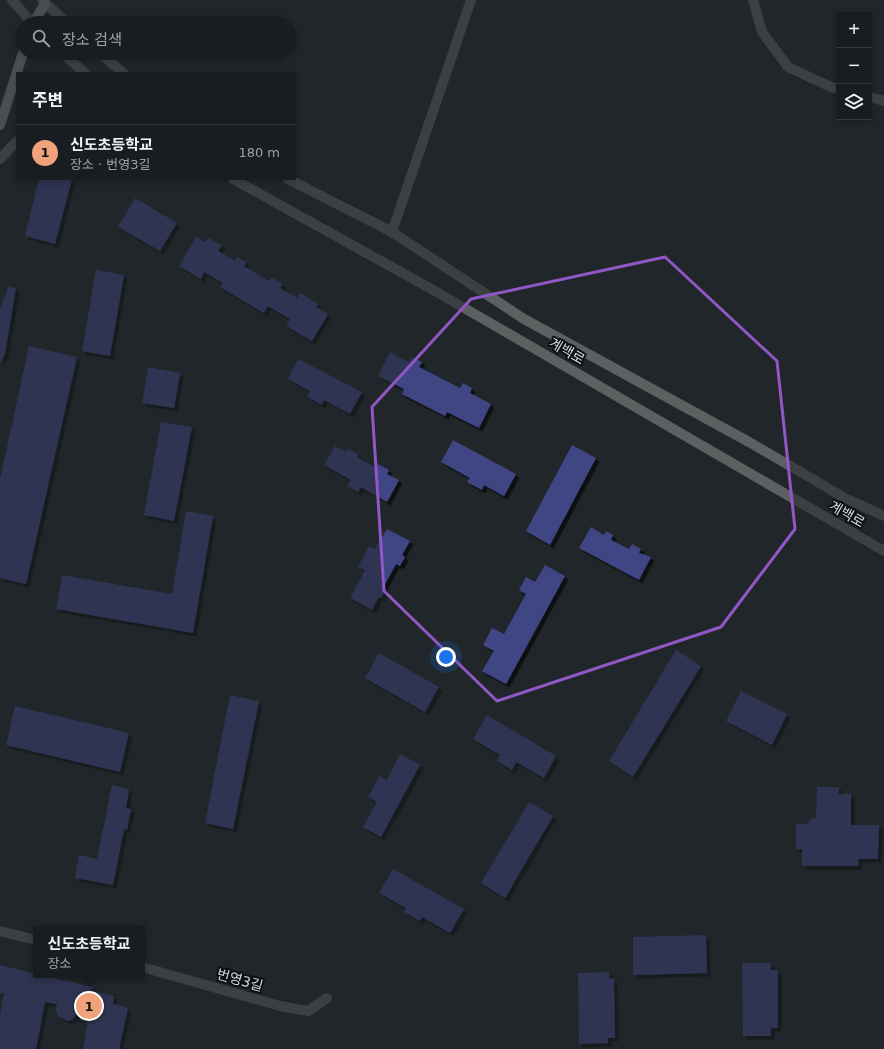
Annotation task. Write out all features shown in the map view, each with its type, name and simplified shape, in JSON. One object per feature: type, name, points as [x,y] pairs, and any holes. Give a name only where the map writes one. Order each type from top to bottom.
[{"type":"main road","points":[[36,16],[44,2]]},
{"type":"main road","points":[[17,72],[21,60]]},
{"type":"main road","points":[[0,125],[16,75]]},
{"type":"street","points":[[12,0],[26,16]]},
{"type":"street","points":[[392,232],[471,0]]},
{"type":"street","points":[[753,0],[762,32],[788,67],[836,88]]},
{"type":"street","points":[[44,2],[59,16]]},
{"type":"street","points":[[70,60],[84,72]]},
{"type":"street","points":[[108,60],[121,72]]},
{"type":"street","points":[[872,98],[884,101]]},
{"type":"street","points":[[0,159],[16,141]]},
{"type":"street","name":"계백로","points":[[235,180],[435,291],[884,551]]},
{"type":"street","name":"계백로","points":[[290,180],[392,232],[524,319],[749,442],[845,498],[884,516]]},
{"type":"street","points":[[0,931],[33,939]]},
{"type":"street","name":"번영3길","points":[[145,968],[280,1006],[308,1011],[327,998]]},
{"type":"highlighted area","points":[[665,257],[777,361],[795,529],[721,627],[497,701],[384,591],[372,407],[471,299]]},
{"type":"building","points":[[39,180],[72,180],[55,244],[25,236]]},
{"type":"building","points":[[135,198],[177,223],[160,251],[118,227]]},
{"type":"building","points":[[196,237],[205,242],[208,238],[222,245],[218,251],[235,261],[237,257],[246,262],[244,266],[269,281],[271,277],[283,284],[280,288],[297,298],[300,293],[318,304],[316,307],[328,314],[312,341],[286,326],[290,319],[268,306],[264,313],[220,287],[223,283],[204,272],[201,279],[179,266]]},
{"type":"building","points":[[96,270],[124,275],[110,356],[82,351]]},
{"type":"building","points":[[9,286],[16,288],[5,354],[0,363],[0,308]]},
{"type":"building","points":[[29,346],[77,357],[26,584],[0,578],[0,479]]},
{"type":"building","points":[[390,352],[408,362],[411,357],[422,362],[419,367],[460,388],[463,383],[472,388],[470,393],[491,404],[479,428],[447,412],[445,416],[402,394],[404,389],[378,376]]},
{"type":"building","points":[[298,359],[362,392],[350,414],[324,400],[322,405],[307,397],[310,391],[288,379]]},
{"type":"building","points":[[148,367],[180,373],[174,408],[142,403]]},
{"type":"building","points":[[161,422],[192,427],[174,521],[144,515]]},
{"type":"building","points":[[453,440],[516,474],[504,496],[484,485],[482,490],[467,482],[470,478],[441,462]]},
{"type":"building","points":[[572,445],[596,458],[550,545],[526,531]]},
{"type":"building","points":[[335,446],[346,452],[348,449],[358,454],[357,457],[376,468],[378,464],[389,470],[387,474],[399,480],[387,502],[361,487],[358,492],[347,486],[351,480],[324,465]]},
{"type":"building","points":[[186,511],[213,516],[193,633],[56,609],[62,575],[172,594]]},
{"type":"building","points":[[591,527],[604,535],[606,531],[613,535],[611,540],[629,549],[632,544],[641,549],[639,553],[651,557],[639,580],[579,548]]},
{"type":"building","points":[[387,529],[410,541],[402,555],[405,557],[400,566],[396,564],[383,588],[386,589],[381,598],[379,597],[372,610],[350,598],[365,570],[358,567],[369,546],[375,549]]},
{"type":"building","points":[[545,565],[565,576],[506,684],[482,671],[494,651],[483,645],[492,628],[504,634],[526,594],[519,590],[526,577],[535,582]]},
{"type":"building","points":[[676,650],[701,666],[633,777],[609,761]]},
{"type":"building","points":[[379,653],[439,687],[425,712],[365,678]]},
{"type":"building","points":[[741,691],[787,714],[772,745],[726,721]]},
{"type":"building","points":[[230,695],[259,701],[233,829],[205,823]]},
{"type":"building","points":[[15,706],[129,733],[120,772],[6,745]]},
{"type":"building","points":[[487,715],[556,756],[544,778],[516,762],[512,770],[497,761],[500,755],[473,739]]},
{"type":"building","points":[[400,754],[420,765],[381,837],[363,827],[377,802],[368,797],[379,776],[387,780]]},
{"type":"building","points":[[112,785],[129,789],[126,808],[131,809],[127,830],[124,829],[113,885],[75,878],[79,855],[97,859]]},
{"type":"building","points":[[817,787],[839,787],[839,794],[851,794],[851,825],[879,825],[878,859],[858,859],[859,866],[802,866],[802,849],[796,849],[796,824],[808,824],[810,819],[816,818]]},
{"type":"building","points":[[529,802],[553,816],[505,898],[481,883]]},
{"type":"building","points":[[393,869],[464,909],[450,933],[422,917],[420,921],[404,912],[406,908],[379,893]]},
{"type":"building","points":[[706,935],[707,973],[633,975],[633,937]]},
{"type":"building","points":[[742,963],[771,963],[771,970],[778,970],[778,1028],[771,1028],[771,1036],[743,1036]]},
{"type":"building","points":[[0,965],[33,973],[33,978],[54,978],[92,987],[91,991],[114,996],[113,1004],[128,1008],[119,1049],[83,1049],[89,1014],[79,1012],[72,1020],[67,1021],[58,1016],[56,1010],[57,1004],[45,1002],[36,1049],[0,1049],[0,1015],[4,993],[0,993]]},
{"type":"building","points":[[609,972],[609,978],[614,979],[615,1038],[608,1038],[608,1043],[579,1044],[578,973]]},
{"type":"place","name":"신도초등학교","points":[[89,1006]]}]
